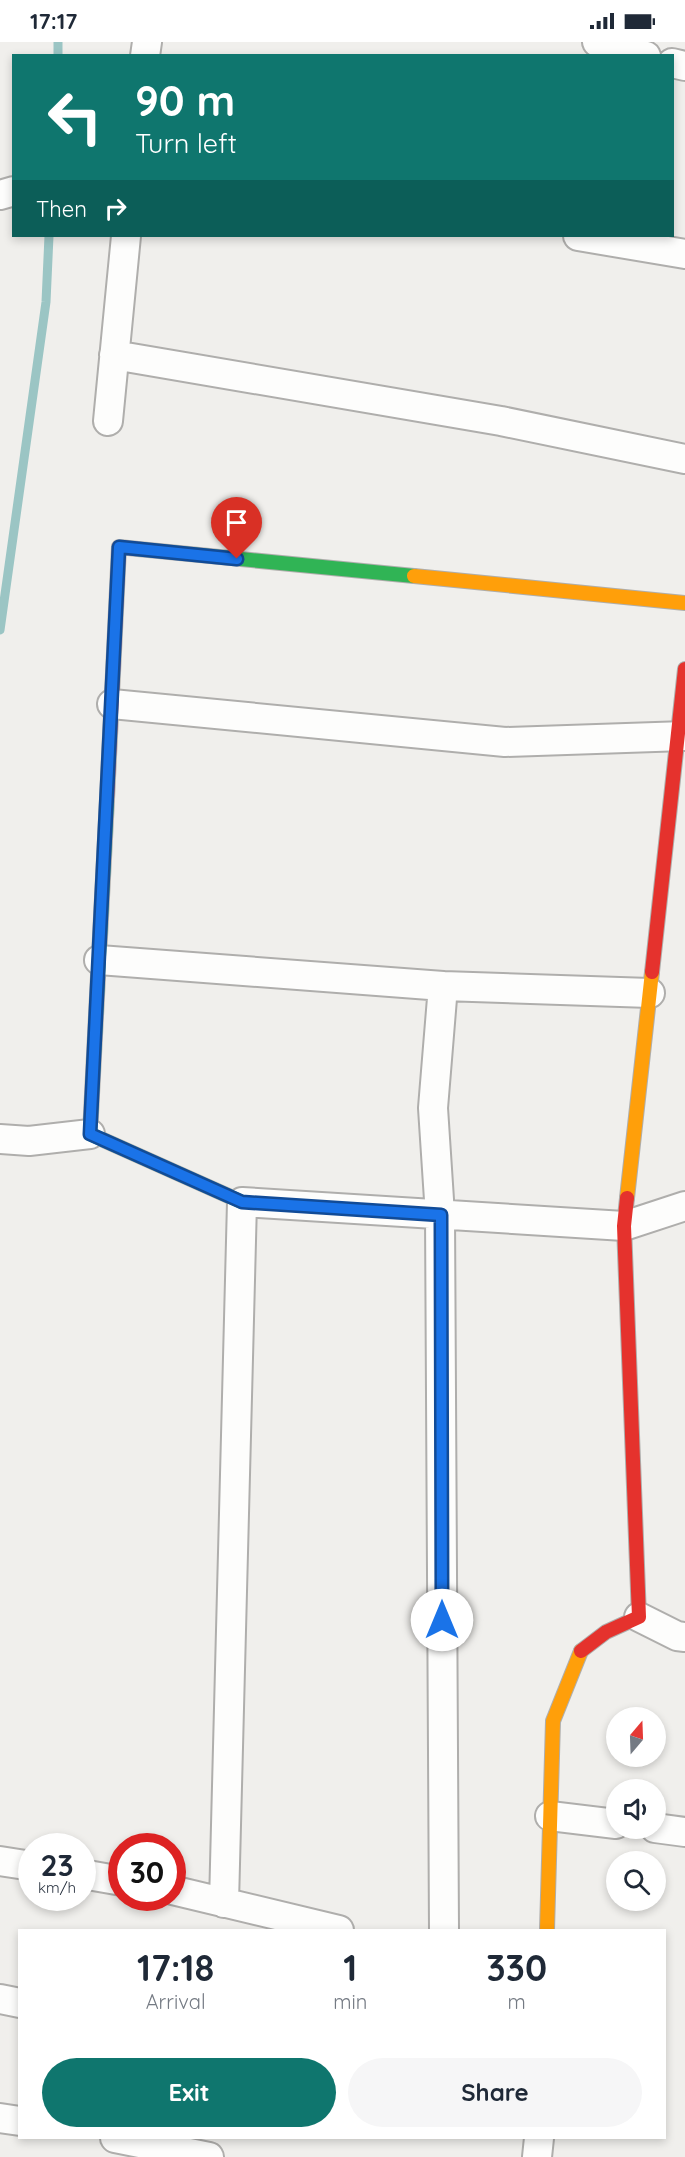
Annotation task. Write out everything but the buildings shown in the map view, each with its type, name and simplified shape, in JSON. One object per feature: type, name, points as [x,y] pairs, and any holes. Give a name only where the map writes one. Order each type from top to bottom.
[{"type":"street","points":[[597,42],[639,54]]},
{"type":"street","points":[[108,421],[126,237]]},
{"type":"street","points":[[584,237],[685,254]]},
{"type":"street","points":[[114,355],[501,421],[685,459]]},
{"type":"street","points":[[90,1134],[119,547],[685,603]]},
{"type":"street","points":[[639,1617],[624,1226],[681,737],[685,669]]},
{"type":"street","points":[[111,704],[505,742],[681,737]]},
{"type":"street","points":[[99,960],[443,986],[650,993]]},
{"type":"street","points":[[443,986],[433,1108],[441,1215],[444,1929]]},
{"type":"street","points":[[0,1139],[29,1141],[90,1134],[242,1202],[624,1226],[685,1206]]},
{"type":"street","points":[[224,1902],[242,1202]]},
{"type":"street","points":[[639,1617],[677,1636],[685,1637]]},
{"type":"street","points":[[547,1929],[553,1721],[580,1651],[606,1632],[639,1617]]},
{"type":"street","points":[[550,1816],[606,1823]]},
{"type":"street","points":[[666,1829],[685,1832]]},
{"type":"street","points":[[0,1861],[18,1864]]},
{"type":"street","points":[[186,1893],[335,1929]]},
{"type":"street","points":[[0,1999],[18,2002]]},
{"type":"street","points":[[0,2118],[18,2121]]},
{"type":"street","points":[[121,2139],[209,2157]]},
{"type":"street","points":[[537,2157],[539,2139]]},
{"type":"waterway","points":[[58,42],[58,54]]},
{"type":"waterway","points":[[0,630],[46,302],[49,237]]},
{"type":"traffic: fast","points":[[138,549],[414,576]]},
{"type":"traffic: fast","points":[[107,799],[90,1134],[242,1202]]},
{"type":"traffic: slow","points":[[414,576],[685,603]]},
{"type":"traffic: slow","points":[[627,1198],[652,972]]},
{"type":"traffic: slow","points":[[547,1929],[553,1721],[581,1651]]},
{"type":"traffic: jam","points":[[107,799],[119,547],[138,549]]},
{"type":"traffic: jam","points":[[652,972],[685,669]]},
{"type":"traffic: jam","points":[[581,1651],[606,1632],[639,1617],[624,1226],[627,1198]]},
{"type":"route","points":[[237,559],[119,547],[90,1134],[242,1202],[441,1215],[442,1620]]}]
